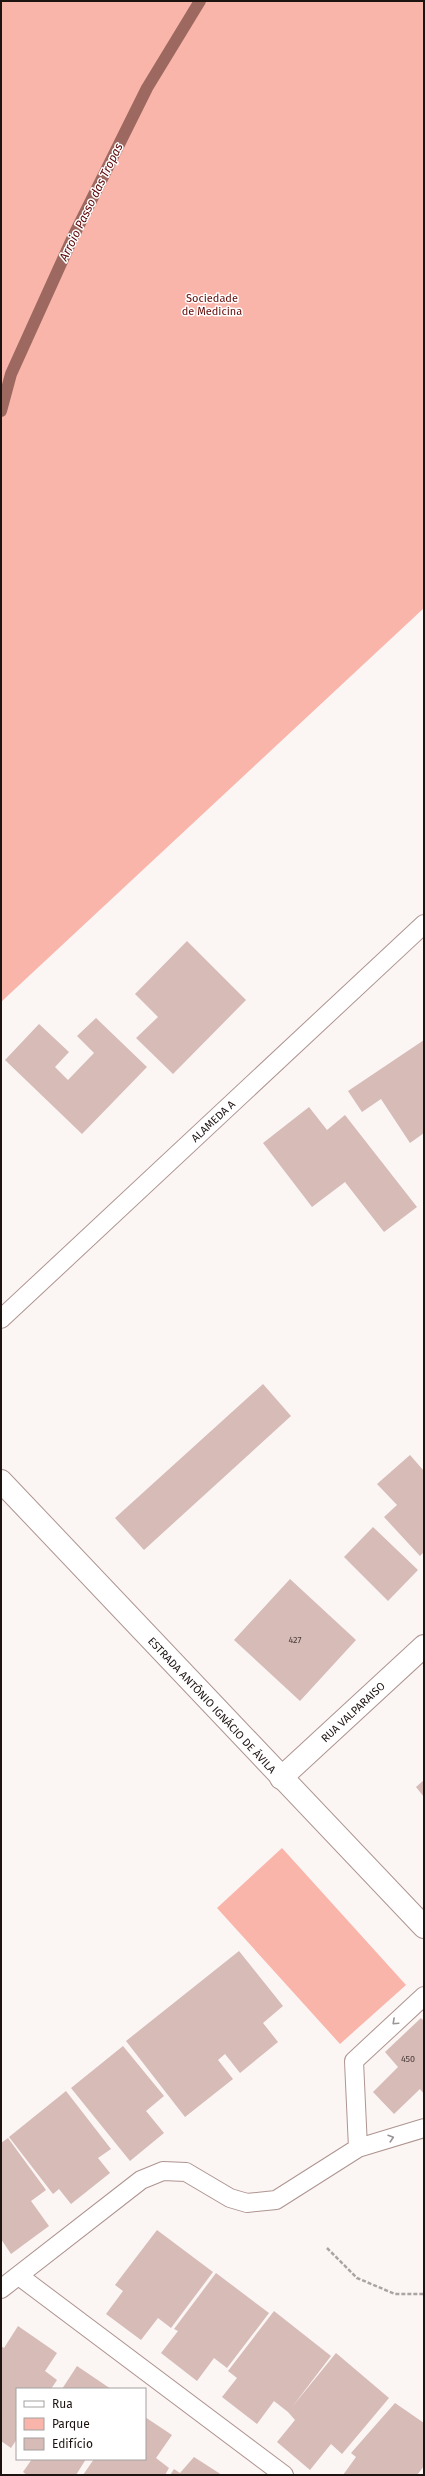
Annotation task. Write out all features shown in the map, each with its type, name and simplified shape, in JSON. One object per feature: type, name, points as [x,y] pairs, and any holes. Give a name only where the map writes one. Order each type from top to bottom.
[{"type":"street","name":"ESTRADA ANTÔNIO IGNÁCIO DE ÁVILA","points":[[1,1481],[281,1778],[424,1927]]},
{"type":"street","name":"RUA VALPARAISO","points":[[281,1778],[424,1646]]},
{"type":"lane","name":"ALAMEDA A","points":[[1,1319],[424,924]]},
{"type":"lane","points":[[358,2148],[354,2061],[424,1996]]},
{"type":"lane","points":[[1,2289],[141,2180],[163,2170],[186,2172],[230,2198],[246,2203],[276,2200],[358,2148],[424,2128]]},
{"type":"lane","points":[[19,2276],[284,2475]]},
{"type":"path","points":[[327,2248],[357,2278],[395,2294],[424,2294]]},
{"type":"green space","name":"Sociedade de Medicina","points":[[1,1],[424,1],[424,608],[1,1002]]},
{"type":"green space","points":[[282,1848],[406,1985],[340,2044],[217,1908]]},
{"type":"building","points":[[187,941],[246,1000],[173,1074],[136,1038],[158,1017],[135,994]]},
{"type":"building","points":[[96,1018],[147,1067],[82,1134],[5,1060],[39,1024],[69,1052],[55,1067],[68,1080],[94,1053],[77,1036]]},
{"type":"building","points":[[424,1040],[424,1133],[410,1143],[381,1099],[362,1112],[348,1091]]},
{"type":"building","points":[[309,1107],[327,1130],[345,1115],[417,1207],[384,1232],[345,1182],[312,1207],[263,1143]]},
{"type":"building","points":[[263,1384],[291,1416],[144,1550],[115,1518]]},
{"type":"building","points":[[410,1455],[424,1471],[424,1552],[420,1556],[384,1517],[397,1505],[377,1484]]},
{"type":"building","points":[[373,1527],[418,1570],[388,1601],[344,1557]]},
{"type":"building","points":[[290,1579],[356,1640],[300,1701],[234,1640]]},
{"type":"building","points":[[424,1780],[424,1797],[416,1787]]},
{"type":"building","points":[[239,1951],[283,2006],[263,2023],[278,2042],[240,2073],[225,2054],[218,2060],[233,2079],[185,2117],[126,2041]]},
{"type":"building","points":[[421,2018],[424,2021],[424,2094],[420,2089],[394,2114],[373,2092],[398,2067],[385,2052]]},
{"type":"building","points":[[123,2046],[164,2096],[146,2111],[164,2133],[130,2161],[71,2088]]},
{"type":"building","points":[[66,2091],[111,2149],[98,2158],[110,2173],[71,2204],[59,2189],[53,2194],[9,2137]]},
{"type":"building","points":[[8,2138],[46,2190],[31,2201],[49,2226],[11,2254],[1,2239],[1,2143]]},
{"type":"building","points":[[157,2230],[213,2272],[171,2328],[158,2318],[141,2340],[106,2314],[123,2291],[115,2285]]},
{"type":"building","points":[[216,2273],[269,2313],[227,2368],[214,2358],[197,2381],[161,2353],[178,2331],[174,2329]]},
{"type":"building","points":[[274,2311],[331,2356],[292,2407],[336,2353],[389,2398],[342,2454],[331,2444],[310,2470],[277,2442],[295,2420],[288,2412],[274,2401],[257,2424],[222,2397],[237,2378],[228,2371]]},
{"type":"building","points":[[18,2326],[57,2353],[45,2371],[57,2380],[52,2388],[16,2388],[16,2440],[11,2448],[1,2441],[1,2346],[4,2348]]},
{"type":"building","points":[[77,2366],[110,2388],[63,2388]]},
{"type":"building","points":[[395,2403],[424,2423],[424,2466],[417,2475],[343,2475],[356,2457],[351,2453]]},
{"type":"building","points":[[146,2418],[172,2435],[156,2458],[169,2468],[165,2475],[83,2475],[93,2460],[146,2460]]},
{"type":"building","points":[[194,2457],[222,2475],[170,2475],[174,2469],[180,2473]]},
{"type":"building","points":[[31,2460],[85,2460],[76,2475],[27,2475],[23,2472]]},
{"type":"waterway","name":"Arroio Passo das Tropas","points":[[1,411],[11,374],[73,237],[147,88],[200,1]]}]
